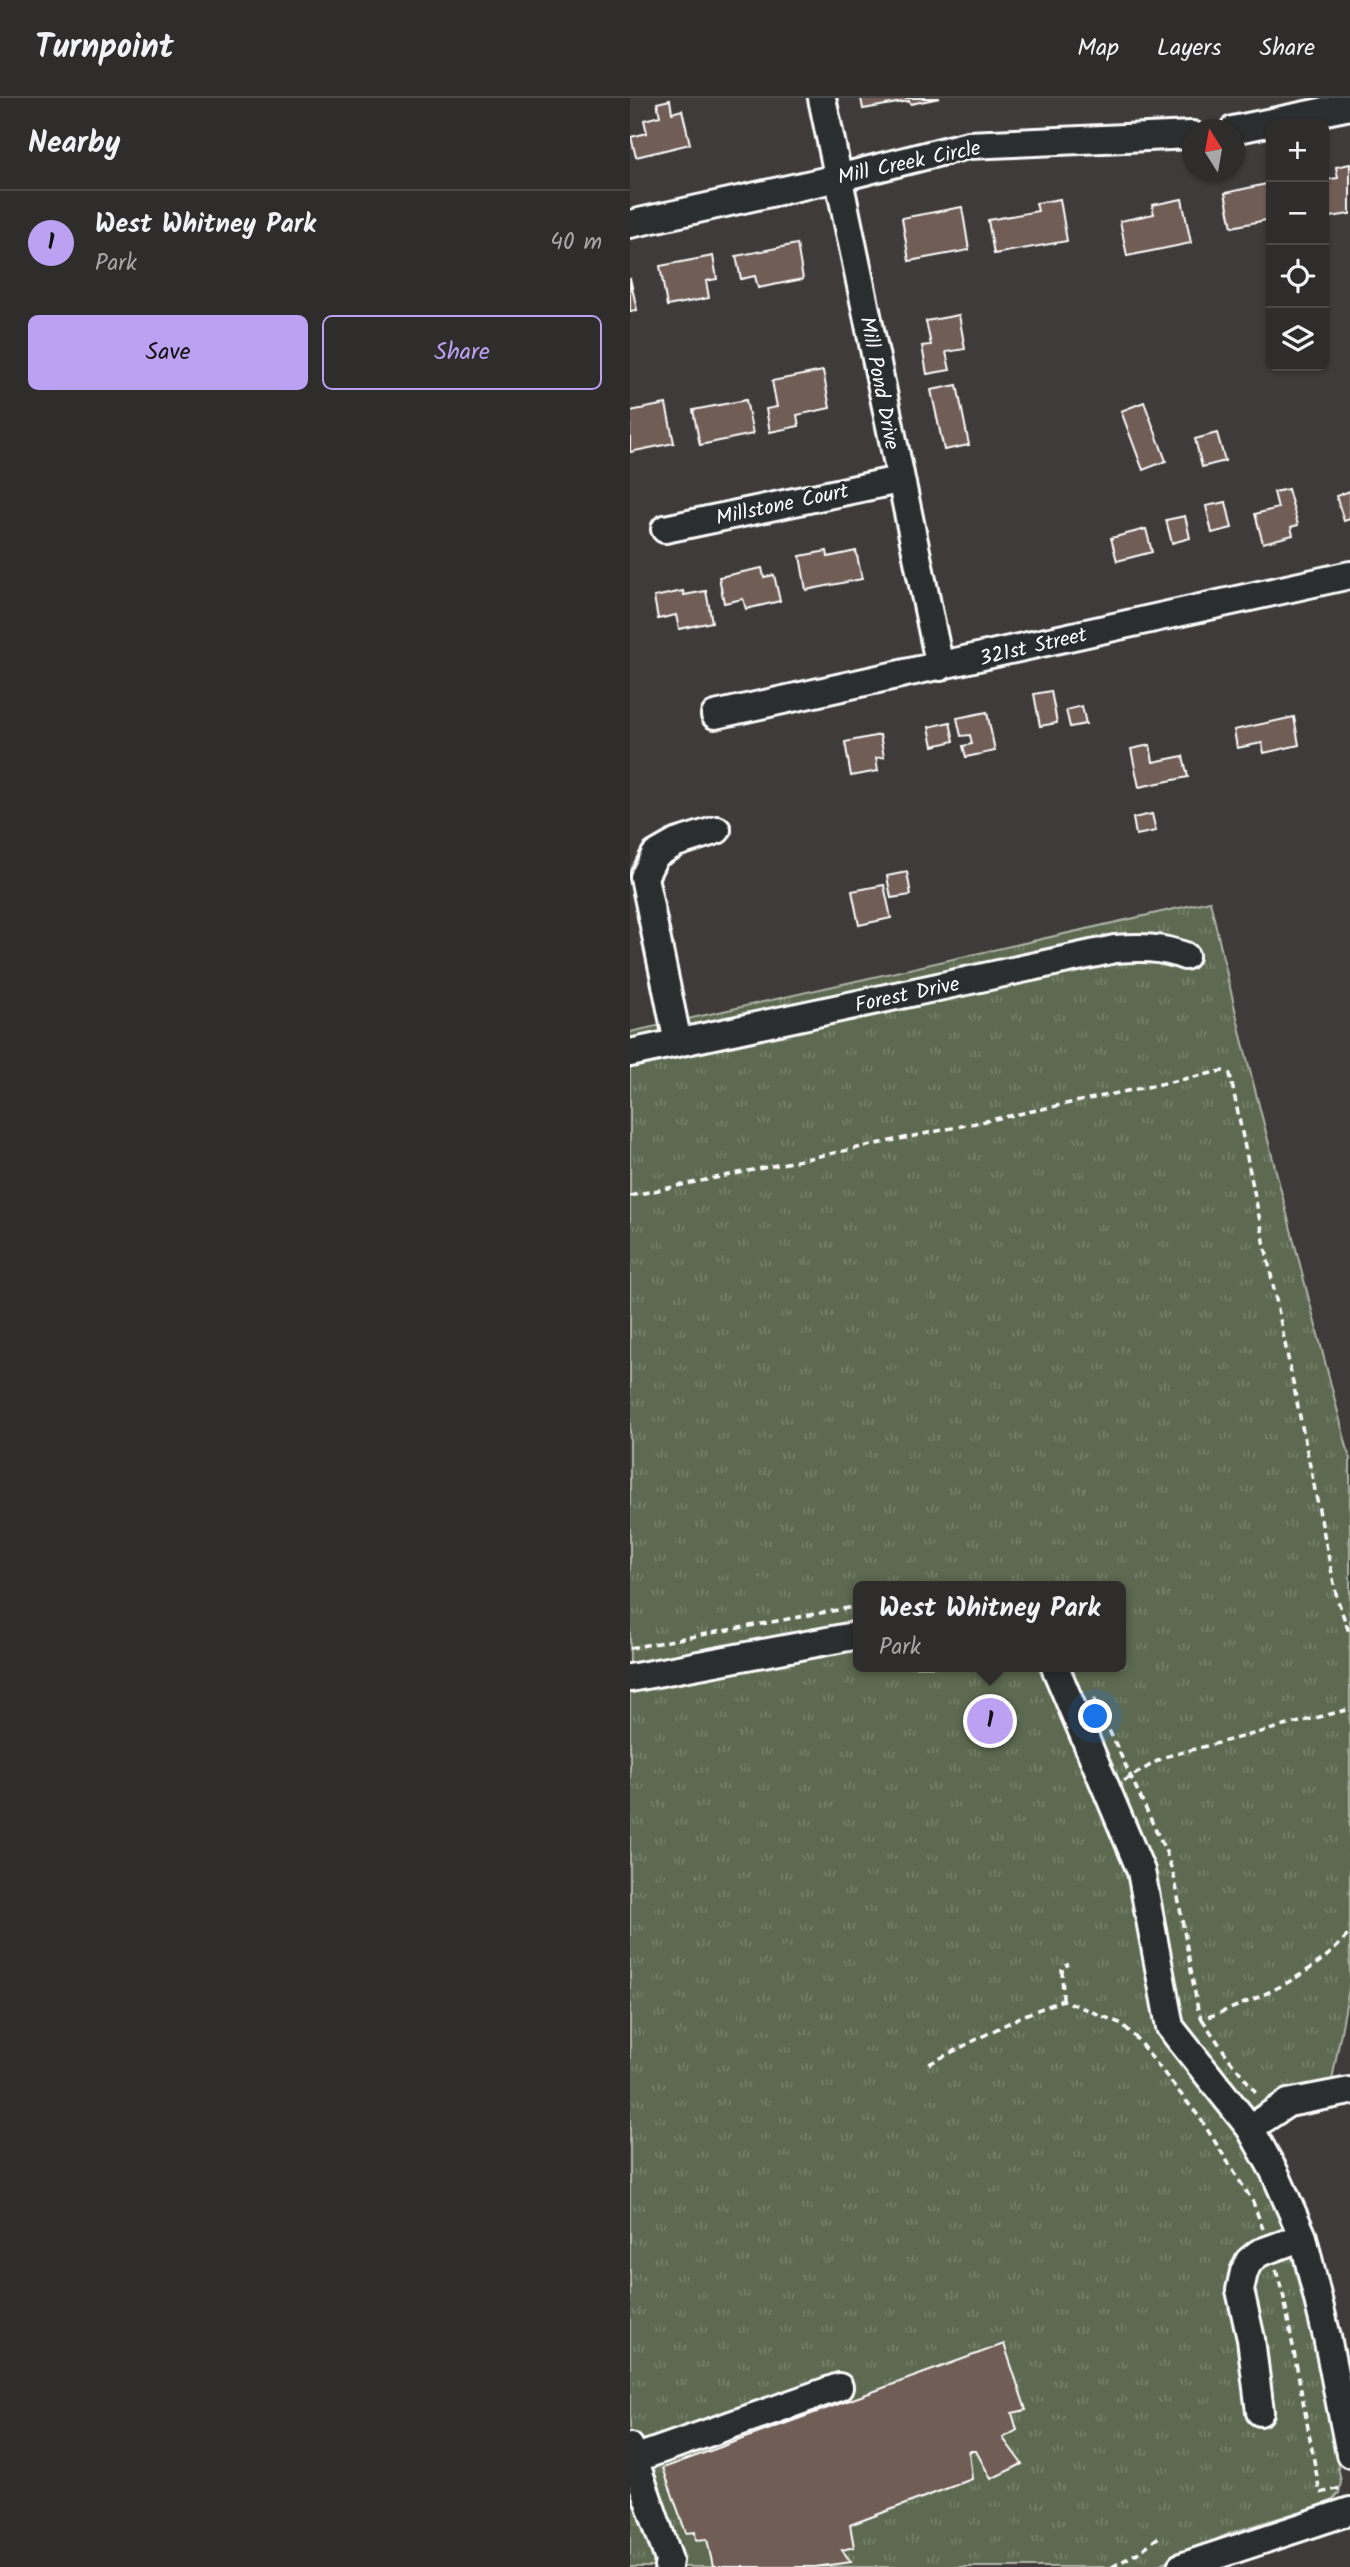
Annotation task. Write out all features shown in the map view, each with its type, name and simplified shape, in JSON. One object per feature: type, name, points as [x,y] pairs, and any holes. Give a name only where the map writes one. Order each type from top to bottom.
[{"type":"street","name":"Mill Pond Drive","points":[[822,98],[899,480],[940,667]]},
{"type":"street","points":[[1245,128],[1350,106]]},
{"type":"street","name":"Mill Creek Circle","points":[[630,224],[838,178],[968,145],[1182,135]]},
{"type":"street","name":"Millstone Court","points":[[665,529],[899,480]]},
{"type":"street","name":"321st Street","points":[[715,715],[1350,575]]},
{"type":"street","points":[[678,1043],[644,877],[655,855],[676,844],[717,830]]},
{"type":"street","name":"Forest Drive","points":[[630,1053],[1115,949],[1140,947],[1169,950],[1185,956]]},
{"type":"street","points":[[630,1678],[853,1636]]},
{"type":"street","points":[[1057,1672],[1141,1871],[1170,2027],[1250,2128],[1275,2173],[1303,2237],[1327,2337],[1350,2454]]},
{"type":"street","points":[[1250,2128],[1288,2102],[1350,2091]]},
{"type":"street","points":[[1260,2413],[1251,2340],[1240,2290],[1249,2261],[1270,2248],[1303,2237]]},
{"type":"street","points":[[668,2567],[669,2560],[632,2453],[839,2387]]},
{"type":"street","points":[[1181,2567],[1346,2499]]},
{"type":"path","points":[[630,1196],[1222,1071],[1230,1074],[1337,1598],[1350,1635]]},
{"type":"path","points":[[630,1648],[853,1607]]},
{"type":"path","points":[[1092,1696],[1166,1852],[1172,1871],[1198,2010],[1230,2060],[1263,2101]]},
{"type":"path","points":[[1118,1783],[1164,1757],[1350,1709]]},
{"type":"path","points":[[1202,2019],[1247,2003],[1310,1968],[1340,1945],[1350,1932]]},
{"type":"path","points":[[1063,2000],[1062,1968],[1069,1964]]},
{"type":"path","points":[[929,2064],[1022,2016],[1063,2000],[1122,2024],[1136,2038],[1200,2118],[1253,2202],[1284,2298],[1320,2493],[1346,2499]]},
{"type":"path","points":[[1112,2567],[1139,2553],[1160,2536]]},
{"type":"green space","points":[[1210,901],[1242,1039],[1350,1459],[1350,1983],[1331,2086],[1274,2095],[1232,2122],[1257,2162],[1284,2220],[1299,2265],[1341,2482],[1339,2493],[1331,2502],[1233,2532],[1153,2567],[630,2567],[630,1032]]},
{"type":"building","points":[[861,98],[940,98],[863,109]]},
{"type":"building","points":[[670,100],[672,113],[682,110],[690,144],[636,157],[631,137],[647,133],[644,120],[660,116],[657,103]]},
{"type":"building","points":[[1350,164],[1350,214],[1329,217],[1329,179],[1338,178],[1336,167]]},
{"type":"building","points":[[1266,184],[1266,220],[1232,227],[1225,193]]},
{"type":"building","points":[[1060,199],[1067,241],[994,254],[988,220],[1038,211],[1036,203]]},
{"type":"building","points":[[1182,199],[1191,243],[1127,256],[1120,221],[1154,214],[1152,205]]},
{"type":"building","points":[[962,207],[969,250],[909,261],[902,218]]},
{"type":"building","points":[[797,244],[803,279],[758,288],[755,276],[741,279],[736,256]]},
{"type":"building","points":[[713,256],[717,279],[706,281],[709,298],[667,306],[660,266]]},
{"type":"building","points":[[630,278],[637,310],[630,311]]},
{"type":"building","points":[[959,315],[965,349],[946,352],[950,370],[927,374],[922,346],[931,345],[926,321]]},
{"type":"building","points":[[823,371],[830,408],[797,415],[799,426],[770,432],[766,409],[777,407],[772,381]]},
{"type":"building","points":[[957,385],[969,445],[944,450],[931,390]]},
{"type":"building","points":[[746,400],[753,434],[700,445],[693,410]]},
{"type":"building","points":[[1144,402],[1166,461],[1143,470],[1121,411]]},
{"type":"building","points":[[666,404],[674,443],[630,452],[630,411]]},
{"type":"building","points":[[1217,433],[1225,461],[1202,467],[1195,439]]},
{"type":"building","points":[[1288,489],[1298,525],[1291,527],[1293,535],[1263,543],[1255,514],[1278,508],[1274,492]]},
{"type":"building","points":[[1350,491],[1350,519],[1344,521],[1336,496]]},
{"type":"building","points":[[1226,502],[1232,528],[1212,533],[1206,506]]},
{"type":"building","points":[[1185,516],[1190,538],[1172,543],[1166,520]]},
{"type":"building","points":[[1146,529],[1152,552],[1117,561],[1111,538]]},
{"type":"building","points":[[827,551],[828,557],[856,551],[862,579],[806,590],[800,556]]},
{"type":"building","points":[[762,568],[764,577],[774,575],[780,601],[746,609],[743,599],[724,603],[719,577]]},
{"type":"building","points":[[683,591],[684,595],[706,591],[712,622],[679,629],[676,615],[658,619],[654,597]]},
{"type":"building","points":[[1051,691],[1057,723],[1040,726],[1034,694]]},
{"type":"building","points":[[1082,706],[1086,724],[1070,727],[1066,710]]},
{"type":"building","points":[[987,712],[995,751],[966,757],[963,746],[972,744],[970,735],[961,736],[957,718]]},
{"type":"building","points":[[1294,717],[1299,745],[1264,753],[1262,743],[1237,748],[1234,730]]},
{"type":"building","points":[[950,722],[954,741],[933,746],[929,727]]},
{"type":"building","points":[[880,735],[884,757],[876,758],[878,771],[851,776],[845,742]]},
{"type":"building","points":[[1150,745],[1153,762],[1183,756],[1188,777],[1139,787],[1131,749]]},
{"type":"building","points":[[1152,814],[1156,831],[1136,835],[1133,818]]},
{"type":"building","points":[[907,872],[911,895],[891,898],[887,876]]},
{"type":"building","points":[[884,885],[891,918],[859,925],[852,891]]},
{"type":"building","points":[[1004,2344],[1026,2410],[1012,2413],[1017,2430],[1003,2438],[1022,2464],[991,2479],[976,2451],[969,2451],[972,2479],[850,2525],[854,2547],[842,2550],[851,2562],[815,2567],[713,2567],[707,2539],[696,2540],[695,2532],[686,2533],[663,2468]]},
{"type":"place","name":"West Whitney Park","points":[[990,1721]]}]
